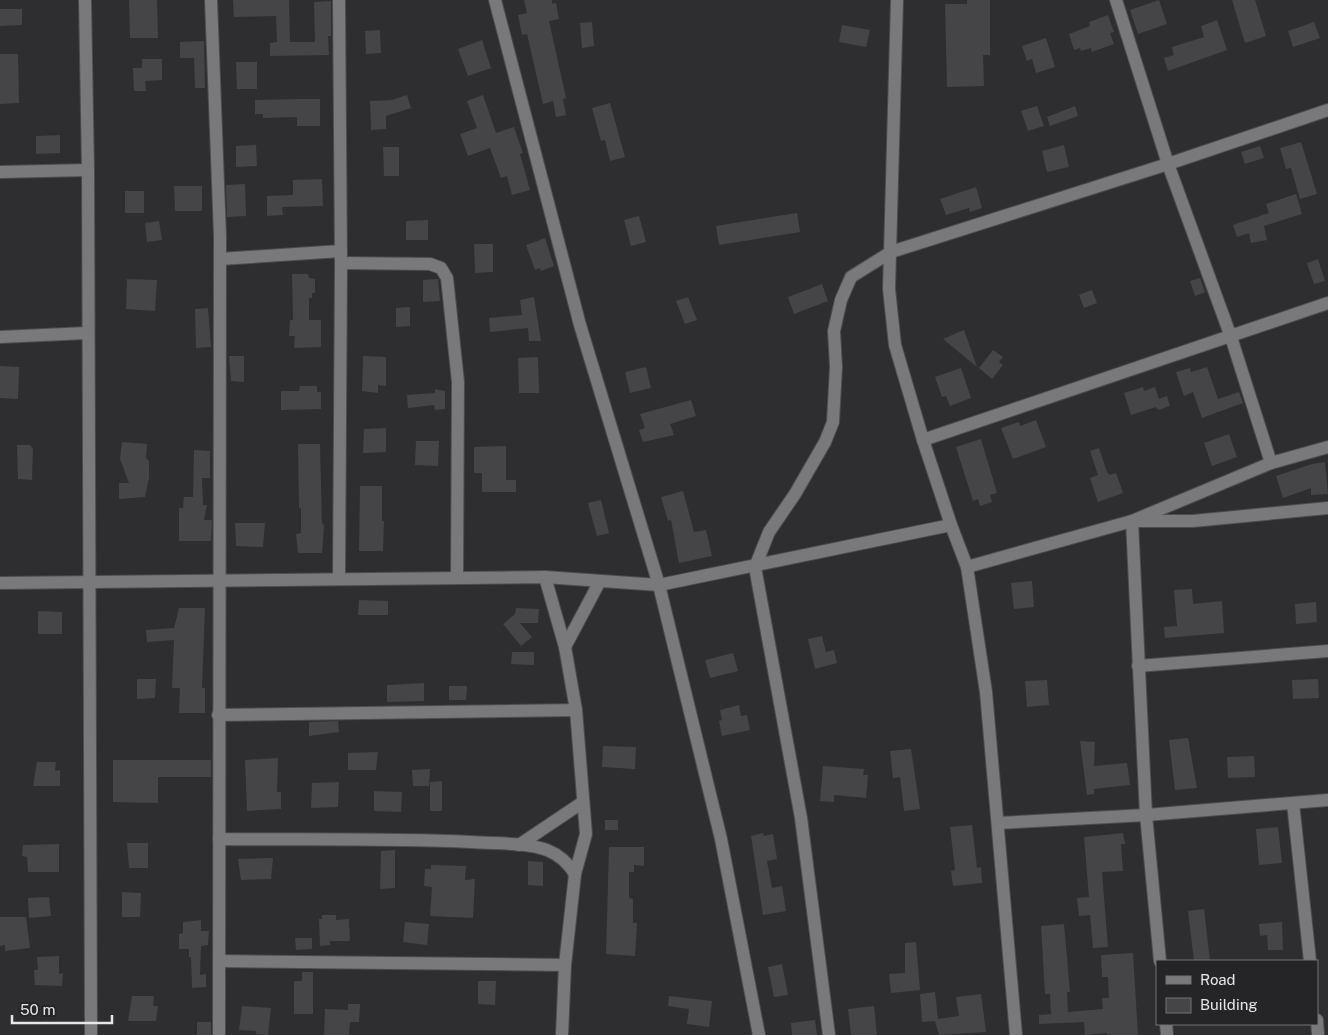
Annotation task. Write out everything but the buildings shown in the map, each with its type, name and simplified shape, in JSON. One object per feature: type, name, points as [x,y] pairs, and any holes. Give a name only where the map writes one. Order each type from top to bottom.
[{"type":"street","points":[[85,0],[88,170],[87,333],[91,1035]]},
{"type":"street","points":[[211,0],[220,259],[219,1035]]},
{"type":"street","points":[[338,578],[341,257],[339,0]]},
{"type":"street","points":[[495,0],[580,325],[660,585],[721,839],[759,1035]]},
{"type":"street","points":[[897,0],[889,289],[895,346],[923,440],[967,567],[986,692],[999,823],[1016,1035]]},
{"type":"street","points":[[1116,0],[1168,164],[1231,337],[1271,463]]},
{"type":"street","points":[[829,1035],[801,818],[755,567],[770,532],[800,486],[825,442],[833,422],[836,367],[834,331],[844,292],[851,277],[891,252],[1168,164],[1328,110]]},
{"type":"street","points":[[0,172],[88,170]]},
{"type":"street","points":[[220,259],[341,257],[430,264],[441,268],[447,278],[458,382],[457,578]]},
{"type":"street","points":[[923,440],[1328,303]]},
{"type":"street","points":[[0,337],[87,333]]},
{"type":"street","points":[[967,567],[1132,521],[1271,463],[1328,447]]},
{"type":"street","points":[[1132,521],[1194,520],[1328,508]]},
{"type":"street","points":[[1132,521],[1146,815],[1160,960]]},
{"type":"street","points":[[0,583],[545,577],[660,585],[755,567],[951,525]]},
{"type":"street","points":[[545,577],[565,647],[576,710],[586,834],[575,874],[565,965],[562,1035]]},
{"type":"street","points":[[565,647],[600,581]]},
{"type":"street","points":[[1138,666],[1328,651]]},
{"type":"street","points":[[218,715],[576,710]]},
{"type":"street","points":[[999,823],[1146,815],[1328,800]]},
{"type":"street","points":[[519,845],[584,802]]},
{"type":"street","points":[[1292,803],[1310,960]]},
{"type":"street","points":[[218,839],[447,841],[519,845],[546,849],[558,855],[567,862],[575,874]]},
{"type":"street","points":[[219,961],[565,965]]}]
